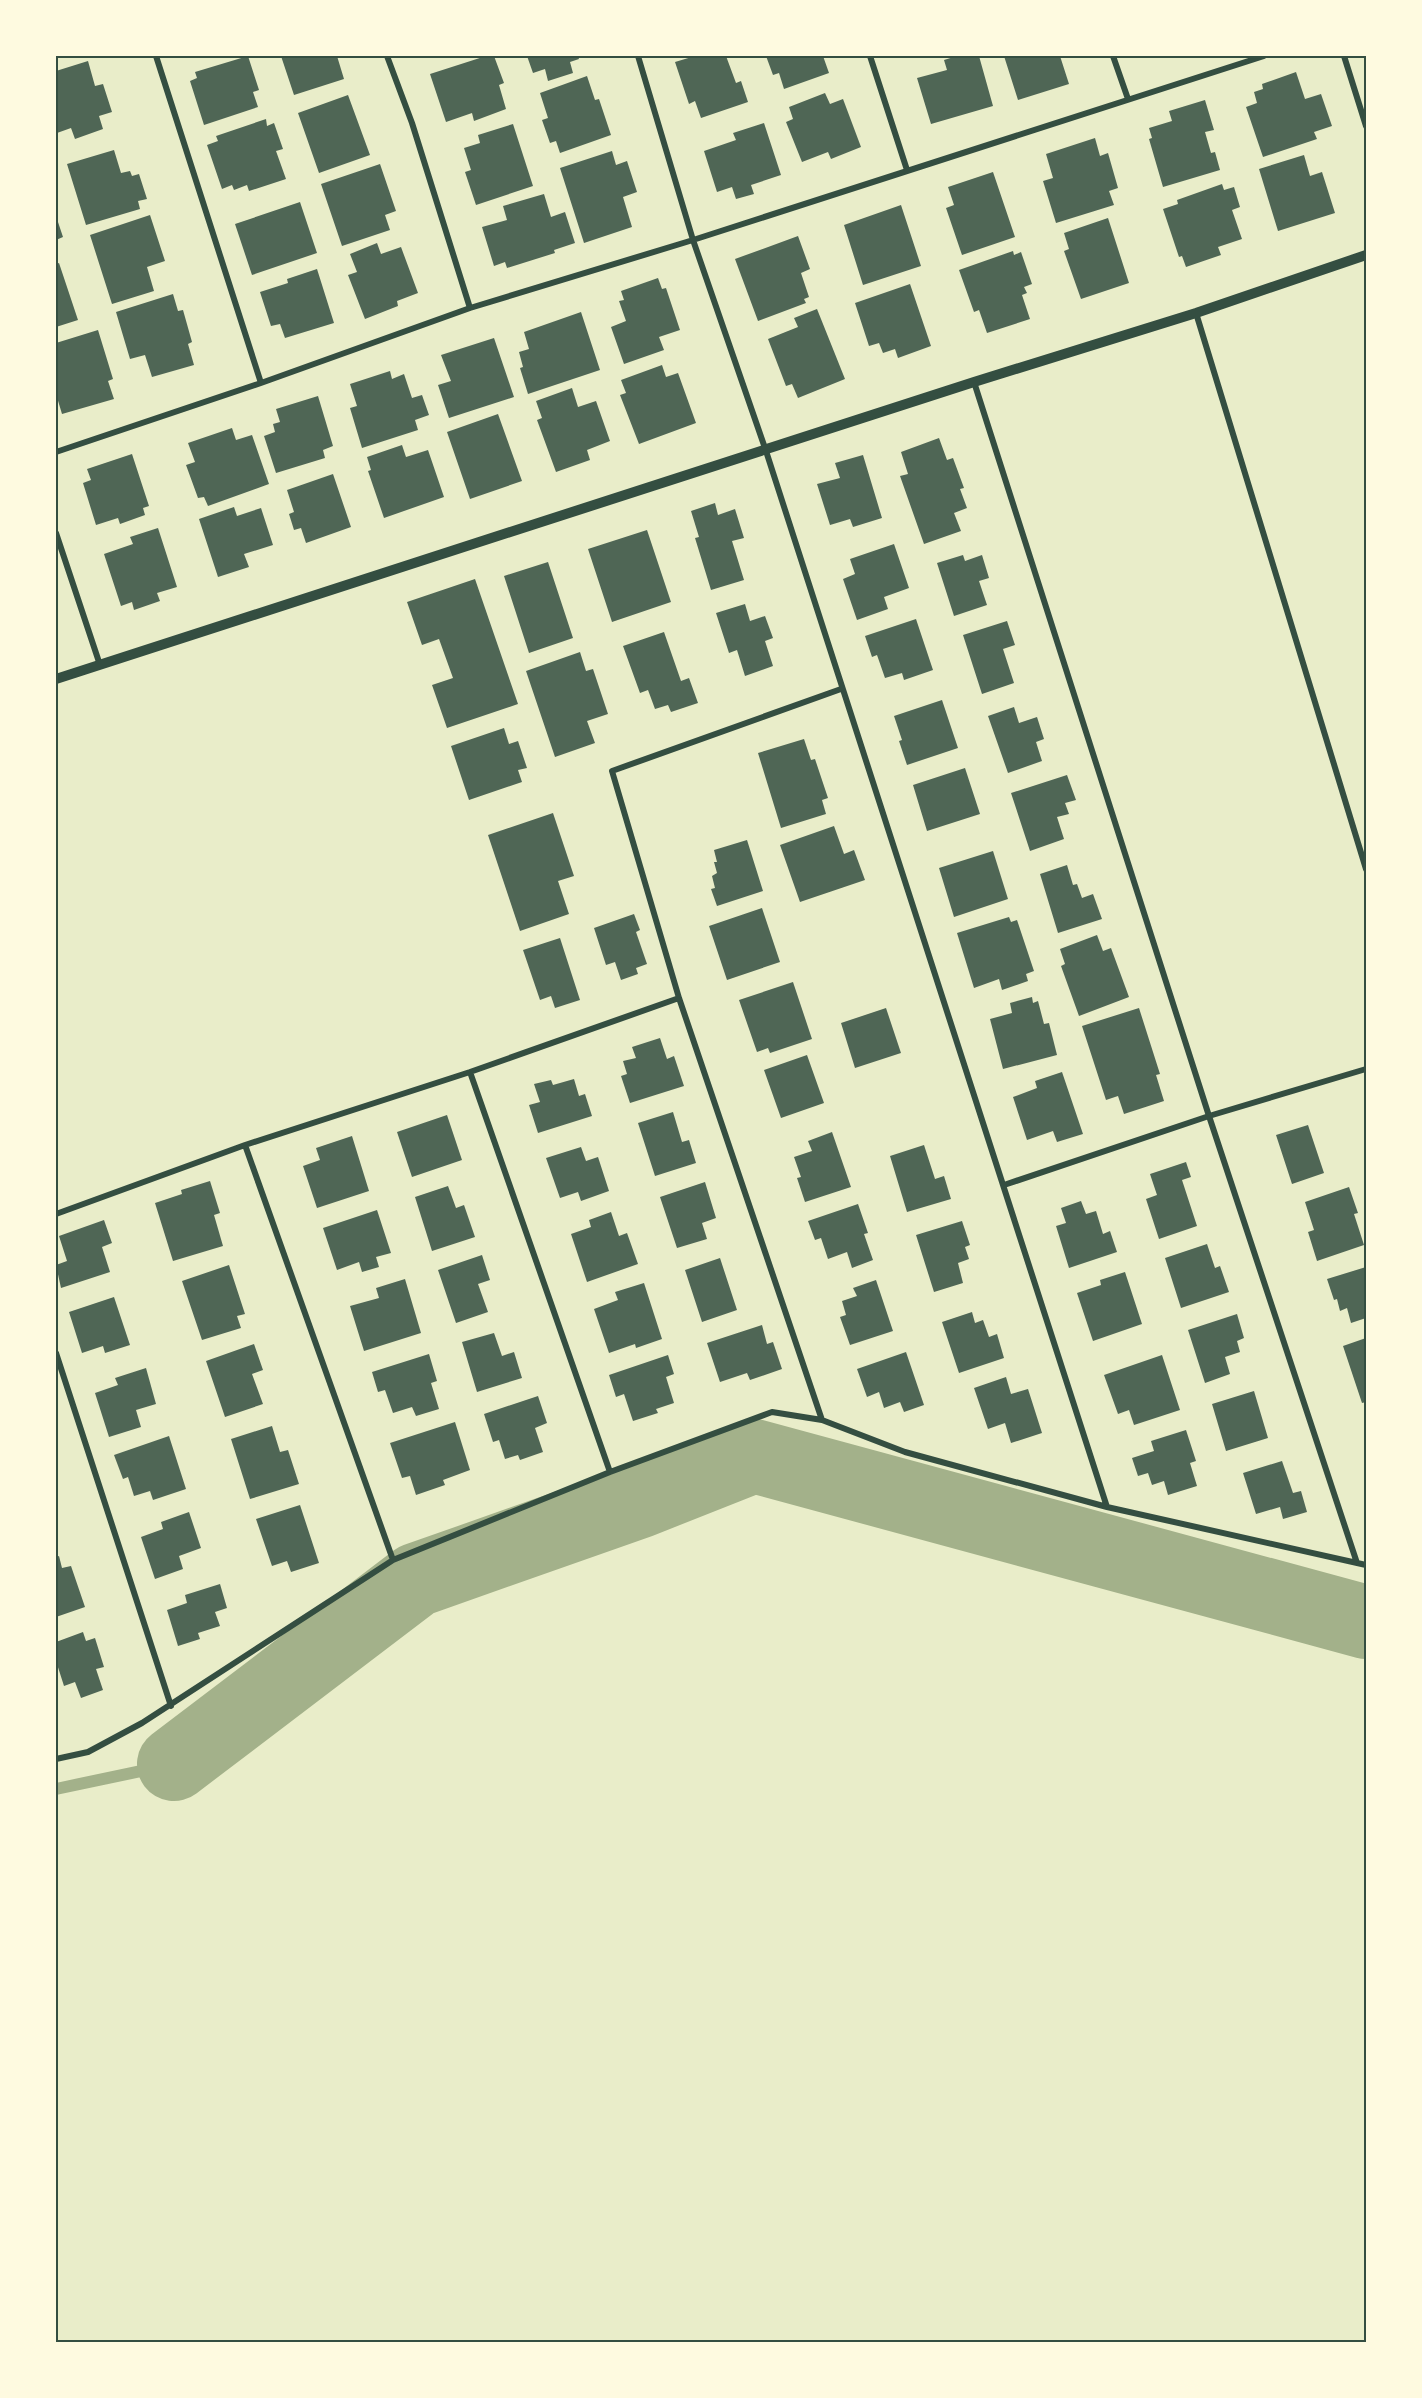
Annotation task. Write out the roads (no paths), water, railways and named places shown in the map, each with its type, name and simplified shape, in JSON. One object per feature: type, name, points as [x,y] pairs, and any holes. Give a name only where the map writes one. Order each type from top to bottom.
[{"type":"street","points":[[156,56],[261,383]]},
{"type":"street","points":[[387,56],[412,123],[470,308]]},
{"type":"street","points":[[638,56],[693,240],[766,451],[1107,1507]]},
{"type":"street","points":[[870,56],[907,171]]},
{"type":"street","points":[[1113,56],[1128,99]]},
{"type":"street","points":[[56,452],[261,383],[470,308],[693,240],[1264,56]]},
{"type":"street","points":[[1344,56],[1366,126]]},
{"type":"street","points":[[56,679],[974,382],[1196,313],[1366,255]]},
{"type":"street","points":[[1196,313],[1366,869]]},
{"type":"street","points":[[974,382],[1209,1116],[1357,1563]]},
{"type":"street","points":[[56,532],[100,665]]},
{"type":"street","points":[[822,1420],[680,998],[612,771],[841,688]]},
{"type":"street","points":[[56,1214],[245,1145],[470,1072],[680,998]]},
{"type":"street","points":[[1004,1185],[1209,1116],[1366,1069]]},
{"type":"street","points":[[470,1072],[610,1472]]},
{"type":"street","points":[[245,1145],[393,1560]]},
{"type":"street","points":[[56,1353],[171,1706]]},
{"type":"street","points":[[56,1759],[88,1752],[171,1706],[393,1560],[610,1472],[772,1412],[822,1420],[905,1452],[1107,1507],[1366,1565]]},
{"type":"waterway","points":[[174,1764],[416,1580],[640,1501],[754,1456],[1366,1622]]},
{"type":"waterway","points":[[56,1789],[174,1764]]}]
